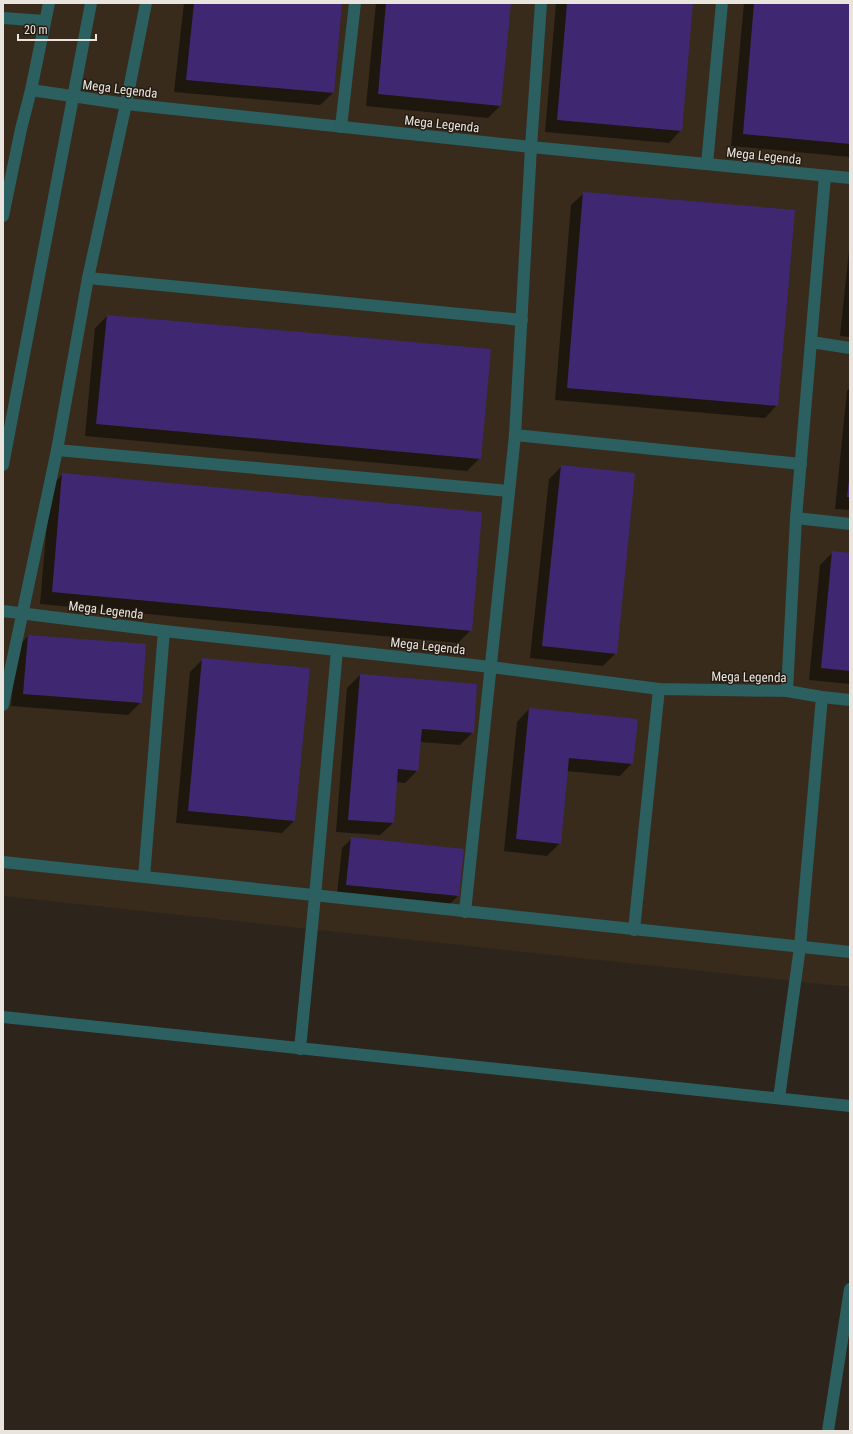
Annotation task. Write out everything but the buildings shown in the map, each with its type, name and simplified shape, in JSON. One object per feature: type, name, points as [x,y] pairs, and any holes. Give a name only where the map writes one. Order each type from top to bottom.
[{"type":"street","points":[[3,216],[4,203],[31,90],[48,3]]},
{"type":"street","points":[[3,465],[91,3]]},
{"type":"street","points":[[3,705],[57,450],[88,278],[126,104],[146,3]]},
{"type":"street","points":[[341,127],[355,3]]},
{"type":"street","points":[[465,912],[515,435],[531,147],[541,3]]},
{"type":"street","points":[[707,164],[722,3]]},
{"type":"street","points":[[3,18],[45,21]]},
{"type":"street","name":"Mega Legenda","points":[[31,90],[126,104],[531,147],[850,178]]},
{"type":"street","points":[[787,691],[796,518],[825,176]]},
{"type":"street","points":[[88,278],[522,320]]},
{"type":"street","points":[[812,342],[850,348]]},
{"type":"street","points":[[515,435],[801,464]]},
{"type":"street","points":[[57,450],[509,492]]},
{"type":"street","points":[[796,518],[850,524]]},
{"type":"street","name":"Mega Legenda","points":[[3,611],[164,631],[491,667],[659,689],[787,691],[850,700]]},
{"type":"street","points":[[144,877],[164,631]]},
{"type":"street","points":[[300,1049],[337,650]]},
{"type":"street","points":[[634,930],[659,689]]},
{"type":"street","points":[[779,1098],[800,947],[822,697]]},
{"type":"street","points":[[3,862],[850,952]]},
{"type":"street","points":[[3,1017],[850,1106]]},
{"type":"street","points":[[828,1431],[850,1289]]},
{"type":"shaded area","points":[[3,3],[850,3],[850,987],[3,896]]}]
